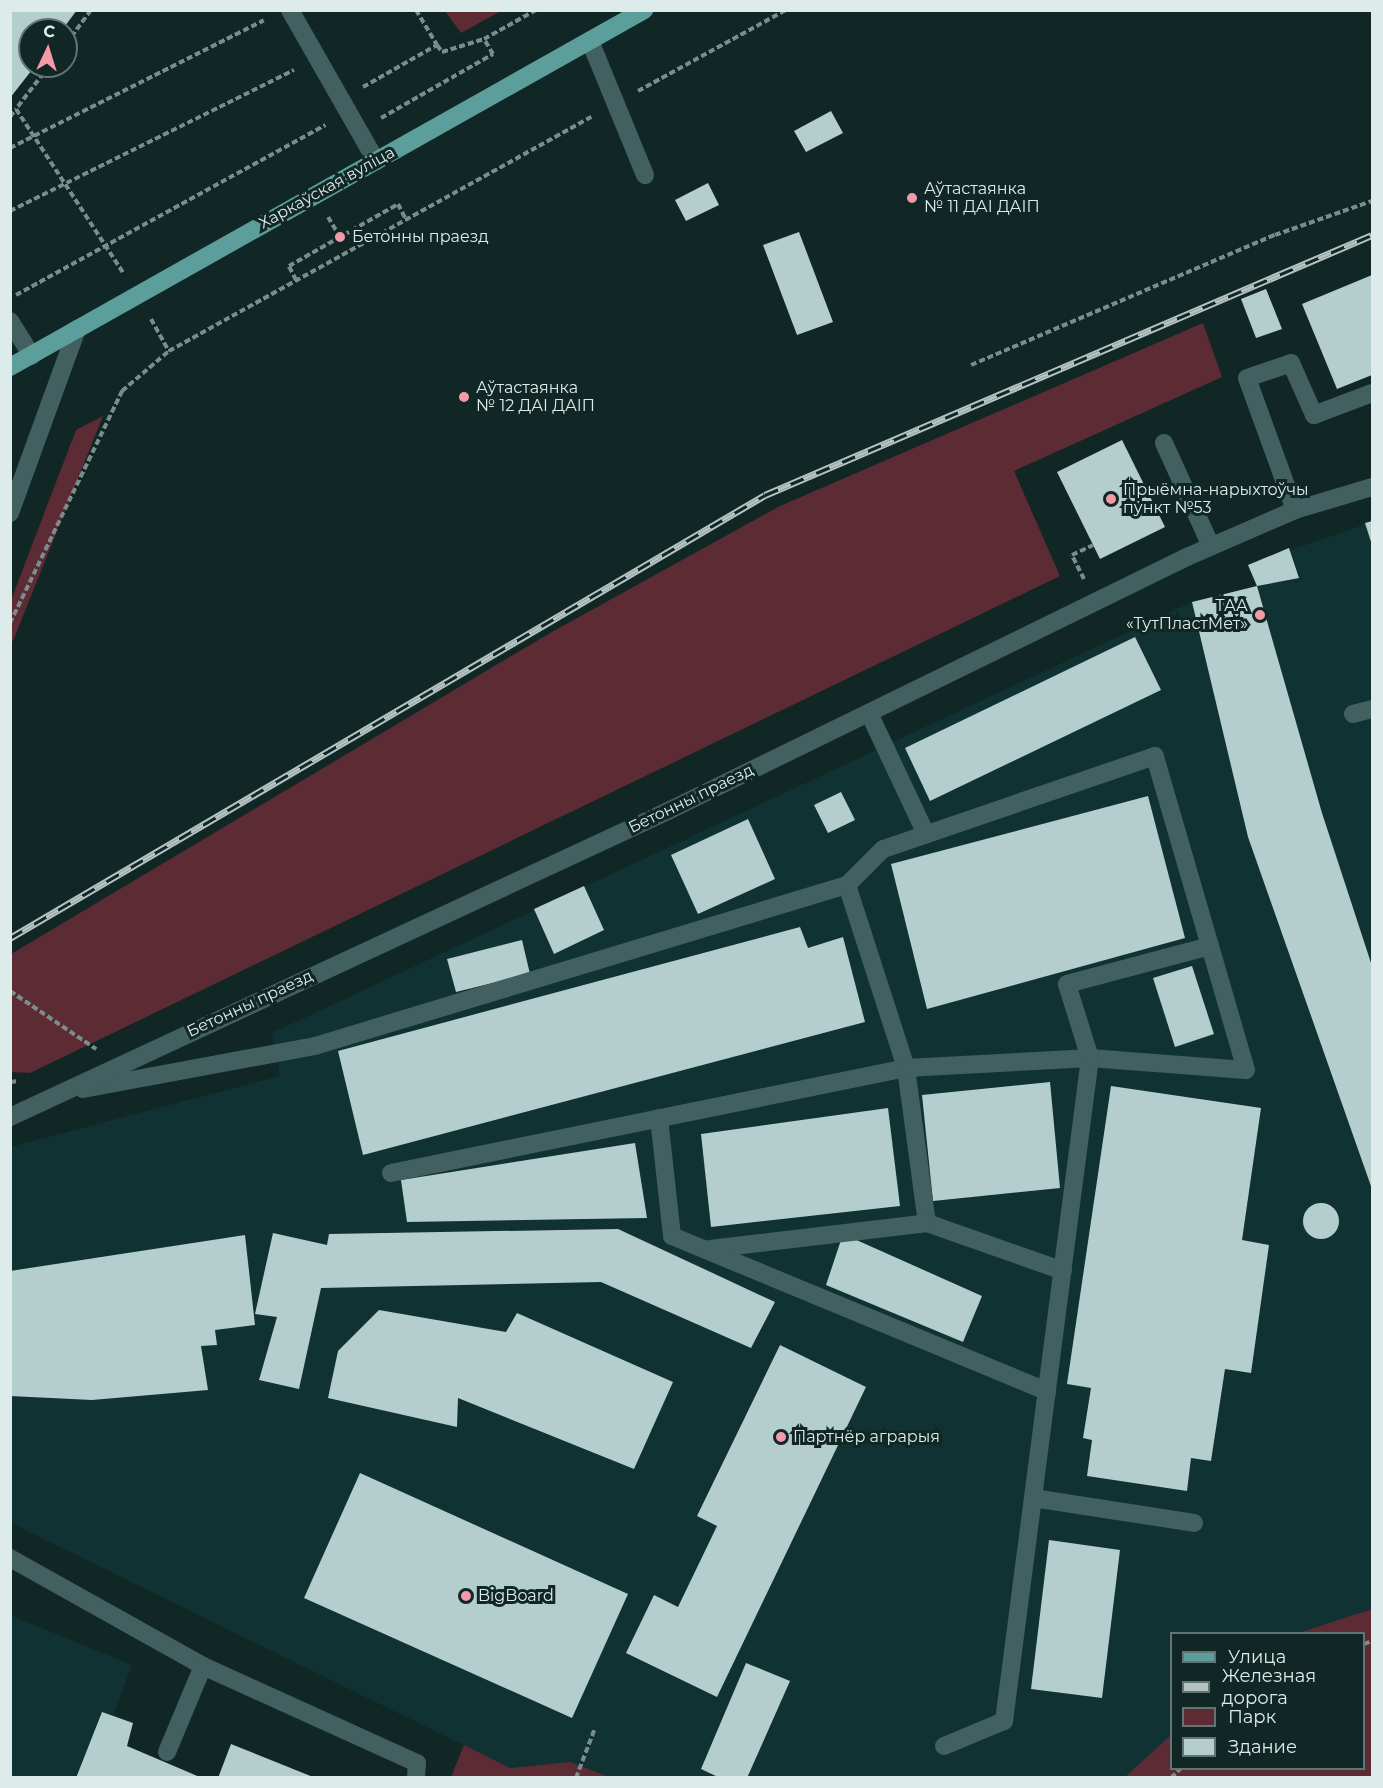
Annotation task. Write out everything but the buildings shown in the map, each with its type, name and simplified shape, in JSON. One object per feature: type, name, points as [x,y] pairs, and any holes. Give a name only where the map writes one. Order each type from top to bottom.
[{"type":"main road","name":"Харкаўская вуліца","points":[[10,367],[644,10]]},
{"type":"street","points":[[290,10],[376,161]]},
{"type":"street","points":[[591,41],[645,175]]},
{"type":"street","points":[[10,321],[32,356]]},
{"type":"street","points":[[10,513],[77,329]]},
{"type":"street","points":[[1295,510],[1247,378],[1291,363],[1314,415],[1372,393]]},
{"type":"street","points":[[1164,443],[1210,546]]},
{"type":"street","name":"Бетонны праезд","points":[[10,1117],[55,1094],[668,811],[1210,546],[1295,510],[1372,487]]},
{"type":"street","points":[[1353,714],[1372,709]]},
{"type":"street","points":[[869,713],[926,834]]},
{"type":"street","points":[[55,1094],[315,1046],[847,885],[883,849],[1155,756],[1246,1070],[1090,1058],[906,1068],[391,1173]]},
{"type":"street","points":[[847,885],[906,1068],[927,1222]]},
{"type":"street","points":[[944,1746],[1004,1721],[1090,1058],[1067,984],[1210,946]]},
{"type":"street","points":[[659,1118],[672,1236],[709,1249],[1047,1391]]},
{"type":"street","points":[[709,1249],[927,1222],[1063,1271]]},
{"type":"street","points":[[1033,1498],[1194,1523]]},
{"type":"street","points":[[10,1558],[203,1666],[417,1763],[416,1778]]},
{"type":"street","points":[[168,1752],[203,1666]]},
{"type":"path","points":[[78,28],[91,10]]},
{"type":"path","points":[[416,10],[437,45]]},
{"type":"path","points":[[10,623],[122,391],[169,351],[786,10]]},
{"type":"path","points":[[10,148],[272,16]]},
{"type":"path","points":[[373,122],[494,54],[484,39]]},
{"type":"path","points":[[10,211],[316,59]]},
{"type":"path","points":[[10,117],[40,78]]},
{"type":"path","points":[[16,109],[105,243],[169,351]]},
{"type":"path","points":[[971,365],[1275,235],[1372,201]]},
{"type":"path","points":[[296,280],[289,266],[398,204],[406,220]]},
{"type":"path","points":[[10,298],[105,243]]},
{"type":"path","points":[[1085,580],[1072,555],[1093,545]]},
{"type":"path","points":[[10,992],[119,1065]]},
{"type":"path","points":[[576,1778],[595,1728]]},
{"type":"shaded area","points":[[1372,522],[1372,1609],[1301,1632],[1170,1632],[1170,1736],[1125,1777],[609,1778],[570,1762],[510,1768],[11,1523],[10,1147],[280,1076],[272,1033],[1192,602],[1256,586],[1248,565]]},
{"type":"shaded area","points":[[10,1615],[132,1665],[113,1715],[133,1723],[127,1746],[202,1777],[11,1777]]},
{"type":"green space","points":[[445,11],[501,11],[461,33]]},
{"type":"green space","points":[[1203,323],[1222,377],[1014,471],[1060,576],[30,1073],[11,1072],[11,954],[550,633],[780,506]]},
{"type":"green space","points":[[103,416],[13,641],[11,641],[11,600],[76,430]]},
{"type":"green space","points":[[1372,1609],[1372,1777],[1125,1777],[1170,1736],[1170,1770],[1365,1770],[1365,1632],[1301,1632]]},
{"type":"green space","points":[[464,1745],[510,1768],[570,1762],[609,1777],[451,1777]]},
{"type":"railway","points":[[10,938],[765,495],[1372,235]]},
{"type":"place","name":"Аўтастаянка № 11 ДАІ ДАІП","points":[[912,198]]},
{"type":"place","name":"Бетонны праезд","points":[[340,237]]},
{"type":"place","name":"Аўтастаянка № 12 ДАІ ДАІП","points":[[464,397]]},
{"type":"place","name":"Прыёмна-нарыхтоўчы пункт №53","points":[[1111,499]]},
{"type":"place","name":"ТАА «ТутПластМет»","points":[[1260,615]]},
{"type":"place","name":"Партнёр аграрыя","points":[[781,1437]]},
{"type":"place","name":"BigBoard","points":[[466,1596]]}]
